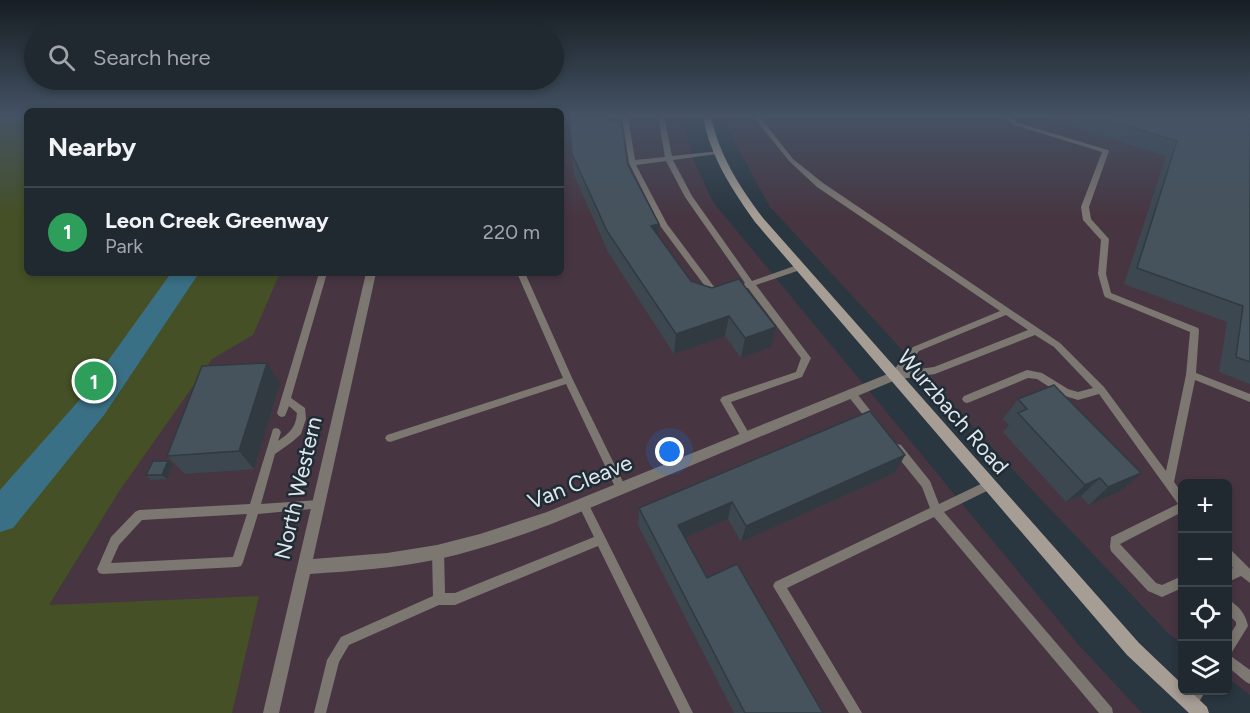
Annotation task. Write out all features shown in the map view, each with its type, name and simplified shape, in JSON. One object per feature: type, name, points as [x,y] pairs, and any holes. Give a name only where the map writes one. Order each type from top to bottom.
[{"type":"main road","name":"Wurzbach Road","points":[[717,152],[737,191],[800,267],[1133,649],[1196,709]]},
{"type":"street","name":"North Western","points":[[271,713],[370,276]]},
{"type":"street","name":"Van Cleave","points":[[303,567],[379,561],[438,552],[495,537],[583,504],[894,376]]},
{"type":"lane","points":[[630,149],[632,164],[664,225],[716,295],[800,267]]},
{"type":"lane","points":[[667,149],[669,159],[689,197],[806,358],[799,374],[725,400],[746,437]]},
{"type":"lane","points":[[782,149],[791,160],[820,185],[1057,345],[1101,390],[1178,495]]},
{"type":"lane","points":[[1100,149],[1106,151],[1084,207],[1087,220],[1106,239],[1101,260],[1102,284],[1108,295],[1195,330],[1191,375],[1169,482]]},
{"type":"lane","points":[[632,164],[717,152]]},
{"type":"lane","points":[[282,413],[322,276]]},
{"type":"lane","points":[[522,276],[568,380],[621,488]]},
{"type":"lane","points":[[894,376],[916,349],[1007,311]]},
{"type":"lane","points":[[894,376],[935,370],[1035,331]]},
{"type":"lane","points":[[967,399],[1027,374],[1039,376],[1065,392],[1078,396],[1101,390]]},
{"type":"lane","points":[[1191,375],[1250,398]]},
{"type":"lane","points":[[390,438],[568,380]]},
{"type":"lane","points":[[851,393],[881,430]]},
{"type":"lane","points":[[271,451],[298,433],[302,422],[302,411],[286,399]]},
{"type":"lane","points":[[276,432],[254,508],[237,562],[103,569],[115,541],[140,515],[254,508],[318,505]]},
{"type":"lane","points":[[889,439],[926,484],[938,512],[1107,713]]},
{"type":"lane","points":[[856,713],[779,586],[938,512],[989,485]]},
{"type":"lane","points":[[583,504],[687,713]]},
{"type":"lane","points":[[1178,509],[1115,541],[1115,547],[1152,587],[1162,591],[1178,584]]},
{"type":"lane","points":[[320,713],[333,660],[345,641],[439,599],[455,599],[600,540]]},
{"type":"lane","points":[[438,552],[439,599]]},
{"type":"lane","points":[[1232,560],[1246,573]]},
{"type":"lane","points":[[1232,611],[1241,619],[1242,626],[1232,641]]},
{"type":"lane","points":[[1232,664],[1250,678]]},
{"type":"shaded area","points":[[564,149],[691,149],[713,202],[1078,644],[1142,713],[0,713],[49,605],[252,276],[564,276]]},
{"type":"shaded area","points":[[739,149],[1250,149],[1250,695],[1232,681],[1232,479],[1178,479],[1178,641],[1014,471],[770,207]]},
{"type":"green space","points":[[0,149],[24,149],[24,276],[279,276],[253,335],[212,359],[120,490],[49,605],[259,596],[232,713],[0,713]]},
{"type":"building","points":[[572,149],[625,149],[628,165],[659,224],[651,226],[691,281],[712,288],[739,279],[776,327],[745,338],[729,316],[676,334],[607,231]]},
{"type":"building","points":[[1174,149],[1250,149],[1250,362],[1236,357],[1243,306],[1137,268]]},
{"type":"building","points":[[267,363],[239,451],[167,456],[202,366]]},
{"type":"building","points":[[1054,385],[1141,473],[1108,487],[1100,478],[1085,485],[1018,413],[1027,409],[1018,399]]},
{"type":"building","points":[[870,411],[905,455],[746,526],[732,502],[678,525],[707,578],[737,564],[823,713],[745,713],[639,508]]},
{"type":"building","points":[[153,461],[168,461],[162,475],[146,475]]},
{"type":"waterway","points":[[0,516],[93,406],[183,276]]},
{"type":"place","name":"Leon Creek Greenway","points":[[94,381]]}]
